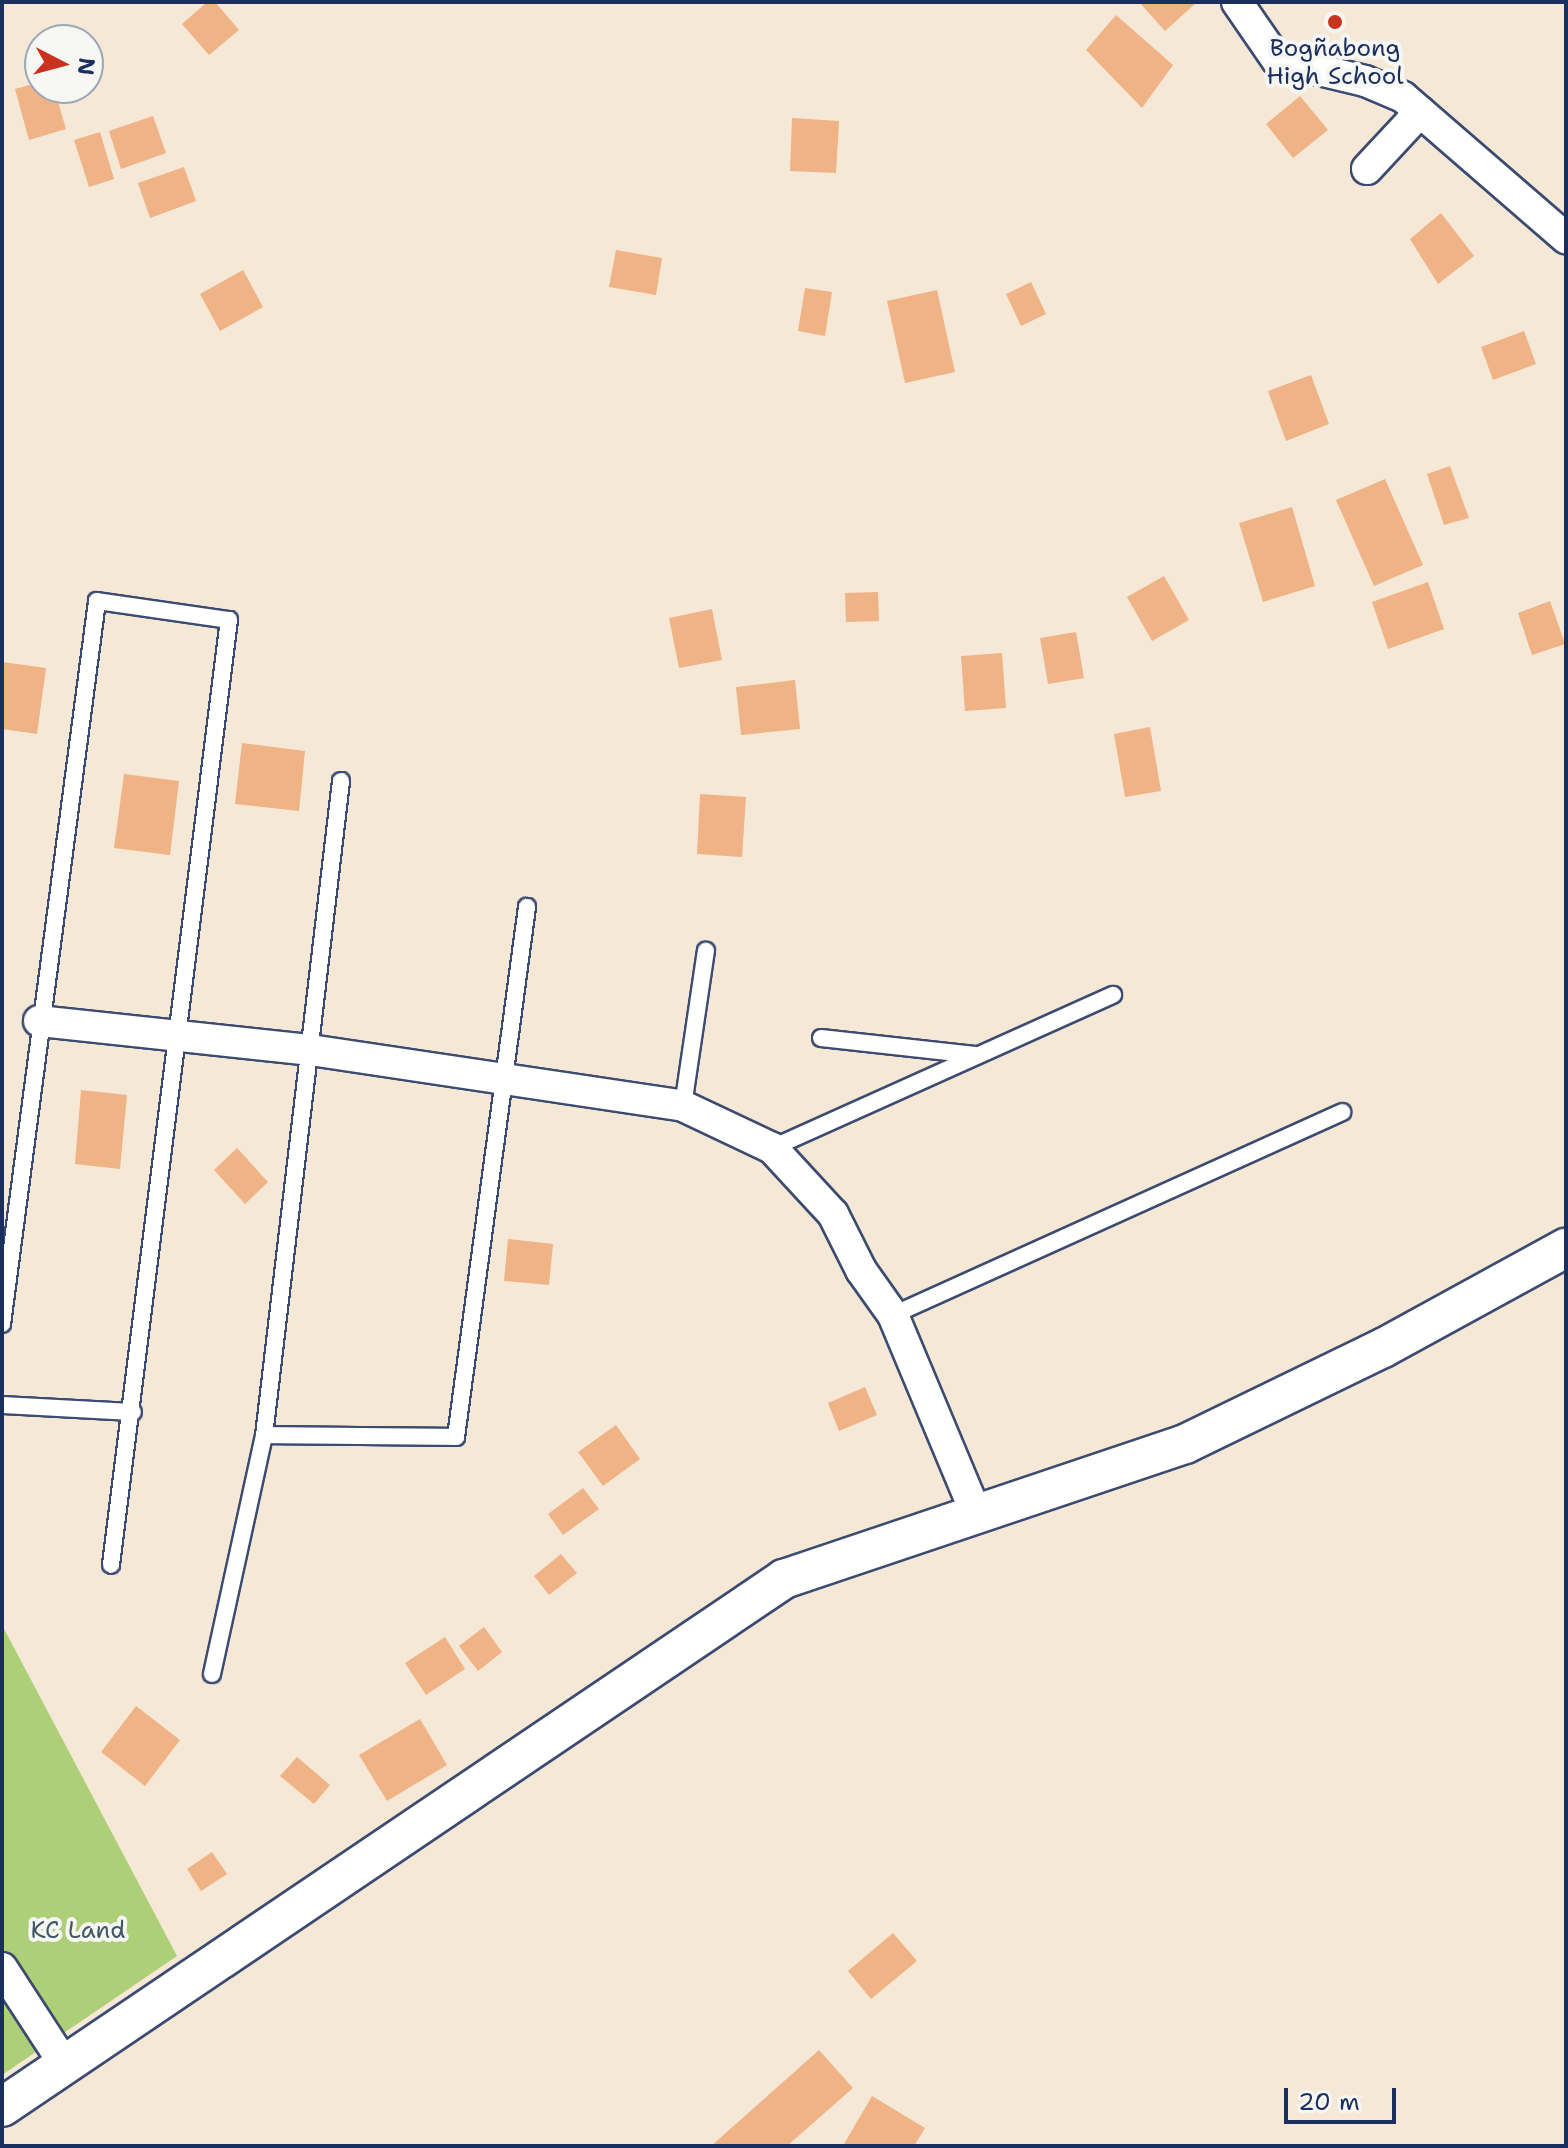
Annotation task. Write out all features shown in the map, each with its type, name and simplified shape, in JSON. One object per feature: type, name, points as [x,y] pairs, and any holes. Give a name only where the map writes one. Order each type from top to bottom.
[{"type":"street","points":[[1237,2],[1277,60],[1365,81],[1403,97],[1566,238]]},
{"type":"street","points":[[1367,169],[1420,112]]},
{"type":"street","points":[[39,1021],[179,1039],[310,1050],[683,1106],[772,1148],[833,1214],[861,1270],[893,1315],[976,1513]]},
{"type":"street","points":[[2,2107],[63,2062],[784,1579],[1185,1444],[1383,1348],[1566,1248]]},
{"type":"street","points":[[2,1968],[63,2062]]},
{"type":"lane","points":[[2,1324],[39,1021],[97,601],[229,620],[133,1412],[111,1565]]},
{"type":"lane","points":[[212,1674],[264,1435],[341,781]]},
{"type":"lane","points":[[264,1435],[456,1437],[501,1080],[527,907]]},
{"type":"lane","points":[[683,1106],[706,951]]},
{"type":"lane","points":[[772,1148],[1113,995]]},
{"type":"lane","points":[[821,1038],[976,1055]]},
{"type":"lane","points":[[893,1315],[1342,1112]]},
{"type":"lane","points":[[2,1405],[133,1412]]},
{"type":"green space","name":"KC Land","points":[[2,1625],[177,1956],[2,2075]]},
{"type":"building","points":[[207,2],[215,2],[239,30],[209,55],[182,24]]},
{"type":"building","points":[[1139,2],[1197,2],[1165,31]]},
{"type":"building","points":[[1116,15],[1173,65],[1142,108],[1086,50]]},
{"type":"building","points":[[24,86],[24,104],[59,104],[66,129],[29,140],[15,89]]},
{"type":"building","points":[[1300,96],[1328,130],[1293,158],[1266,124]]},
{"type":"building","points":[[153,116],[166,153],[121,169],[109,131]]},
{"type":"building","points":[[792,118],[839,121],[836,173],[790,171]]},
{"type":"building","points":[[100,132],[114,179],[89,187],[74,140]]},
{"type":"building","points":[[184,167],[196,201],[150,218],[138,183]]},
{"type":"building","points":[[1441,213],[1474,256],[1438,284],[1410,239]]},
{"type":"building","points":[[616,250],[662,258],[656,295],[609,287]]},
{"type":"building","points":[[243,270],[263,307],[220,331],[200,294]]},
{"type":"building","points":[[1031,282],[1046,314],[1021,326],[1006,294]]},
{"type":"building","points":[[805,288],[832,292],[825,336],[798,331]]},
{"type":"building","points":[[937,290],[955,372],[905,383],[887,301]]},
{"type":"building","points":[[1524,331],[1536,364],[1493,380],[1481,347]]},
{"type":"building","points":[[1311,375],[1329,424],[1286,441],[1268,391]]},
{"type":"building","points":[[1450,466],[1469,518],[1444,525],[1427,474]]},
{"type":"building","points":[[1385,479],[1423,565],[1374,586],[1336,500]]},
{"type":"building","points":[[1292,507],[1315,586],[1263,602],[1239,523]]},
{"type":"building","points":[[1164,576],[1189,620],[1152,641],[1127,597]]},
{"type":"building","points":[[1428,582],[1444,629],[1388,649],[1372,602]]},
{"type":"building","points":[[878,592],[879,621],[846,622],[845,593]]},
{"type":"building","points":[[1550,601],[1565,644],[1532,655],[1518,613]]},
{"type":"building","points":[[712,609],[722,660],[679,668],[669,618]]},
{"type":"building","points":[[1076,632],[1084,678],[1048,684],[1040,638]]},
{"type":"building","points":[[1002,653],[1006,708],[965,711],[961,656]]},
{"type":"building","points":[[2,662],[46,668],[37,734],[2,729]]},
{"type":"building","points":[[795,680],[800,729],[741,735],[736,687]]},
{"type":"building","points":[[1150,727],[1161,791],[1125,797],[1114,734]]},
{"type":"building","points":[[242,743],[305,751],[299,811],[235,804]]},
{"type":"building","points":[[124,774],[179,781],[170,855],[114,848]]},
{"type":"building","points":[[700,794],[746,797],[742,857],[697,854]]},
{"type":"building","points":[[81,1090],[127,1095],[120,1169],[75,1164]]},
{"type":"building","points":[[237,1148],[268,1182],[245,1204],[214,1170]]},
{"type":"building","points":[[508,1239],[553,1244],[549,1285],[504,1281]]},
{"type":"building","points":[[865,1387],[877,1415],[839,1431],[828,1403]]},
{"type":"building","points":[[616,1425],[640,1459],[603,1486],[578,1452]]},
{"type":"building","points":[[583,1488],[599,1509],[563,1535],[548,1514]]},
{"type":"building","points":[[561,1554],[577,1573],[549,1595],[534,1576]]},
{"type":"building","points":[[484,1627],[502,1652],[478,1671],[459,1646]]},
{"type":"building","points":[[445,1637],[465,1669],[426,1695],[405,1663]]},
{"type":"building","points":[[136,1706],[180,1740],[145,1786],[101,1752]]},
{"type":"building","points":[[420,1719],[447,1765],[387,1801],[359,1755]]},
{"type":"building","points":[[297,1757],[330,1785],[314,1804],[280,1776]]},
{"type":"building","points":[[212,1852],[227,1874],[201,1891],[187,1869]]},
{"type":"building","points":[[893,1933],[917,1961],[871,1999],[848,1971]]},
{"type":"building","points":[[819,2050],[853,2088],[787,2146],[711,2146]]},
{"type":"building","points":[[872,2096],[925,2128],[914,2146],[844,2144]]},
{"type":"place","name":"Bogñabong High School","points":[[1335,22]]}]
